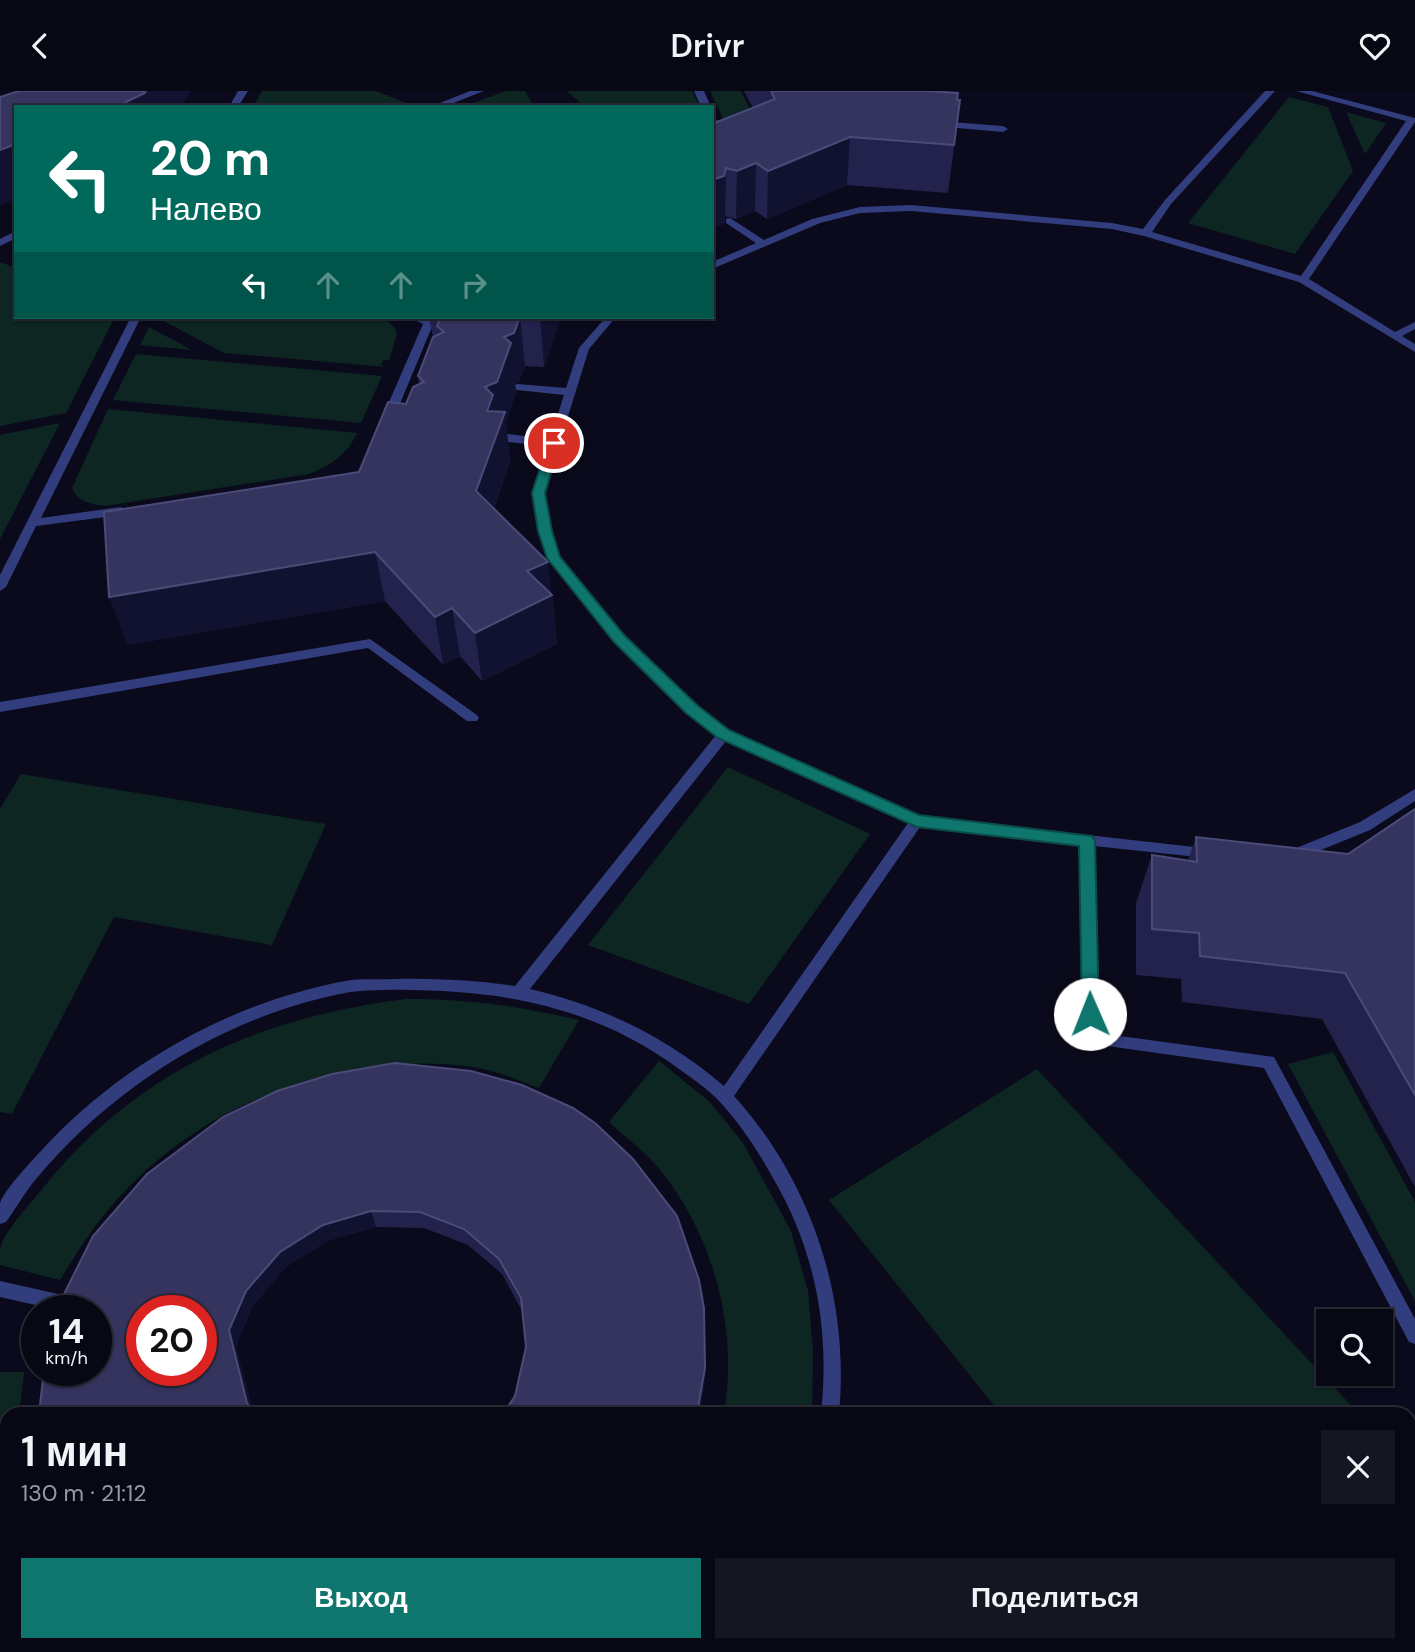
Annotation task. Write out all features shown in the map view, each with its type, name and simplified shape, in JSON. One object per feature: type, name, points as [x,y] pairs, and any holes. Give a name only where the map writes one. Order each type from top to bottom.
[{"type":"lane","points":[[440,105],[479,91]]},
{"type":"lane","points":[[1146,233],[1168,202],[1270,91]]},
{"type":"lane","points":[[1301,91],[1412,120],[1303,280]]},
{"type":"lane","points":[[920,123],[1003,129]]},
{"type":"lane","points":[[714,125],[724,148],[714,152]]},
{"type":"lane","points":[[714,265],[816,221],[860,210],[911,208],[1112,226],[1146,233],[1303,280],[1415,349]]},
{"type":"lane","points":[[730,221],[764,244]]},
{"type":"lane","points":[[0,587],[135,319]]},
{"type":"lane","points":[[398,428],[384,428],[412,377],[429,322],[420,319]]},
{"type":"lane","points":[[609,319],[583,348],[538,493],[545,531],[554,558],[619,639],[692,709],[724,734],[917,821],[1217,854]]},
{"type":"lane","points":[[1395,336],[1415,325]]},
{"type":"lane","points":[[517,387],[570,392]]},
{"type":"lane","points":[[499,437],[554,443]]},
{"type":"lane","points":[[32,523],[131,510]]},
{"type":"lane","points":[[0,706],[370,643],[472,718]]},
{"type":"lane","points":[[519,992],[724,734]]},
{"type":"lane","points":[[1284,855],[1297,855],[1365,826],[1415,794]]},
{"type":"lane","points":[[725,1097],[917,821]]},
{"type":"lane","points":[[1087,841],[1091,1038],[1269,1062],[1415,1336]]},
{"type":"lane","points":[[0,1216],[62,1139],[124,1085],[202,1036],[270,1007],[347,987],[434,984],[519,992],[572,1004],[628,1028],[677,1057],[725,1097],[761,1142],[791,1194],[816,1252],[832,1322],[830,1407]]},
{"type":"lane","points":[[0,1289],[27,1295]]},
{"type":"green space","points":[[262,91],[376,91],[409,104],[407,105],[254,105]]},
{"type":"green space","points":[[506,91],[525,91],[533,105],[468,105]]},
{"type":"green space","points":[[567,91],[692,91],[699,105],[583,105]]},
{"type":"green space","points":[[710,91],[741,91],[763,135],[733,139]]},
{"type":"green space","points":[[1289,97],[1328,107],[1353,171],[1295,254],[1188,223]]},
{"type":"green space","points":[[1346,112],[1386,123],[1365,154]]},
{"type":"green space","points":[[0,262],[14,267],[14,319],[114,319],[66,413],[0,426]]},
{"type":"green space","points":[[160,319],[384,319],[394,327],[397,334],[389,360],[383,360],[381,365],[386,367],[224,353]]},
{"type":"green space","points":[[149,327],[192,350],[140,345]]},
{"type":"green space","points":[[136,354],[382,376],[361,423],[113,400]]},
{"type":"green space","points":[[108,409],[357,433],[338,458],[309,474],[105,506],[81,499],[72,488]]},
{"type":"green space","points":[[60,423],[0,539],[0,435]]},
{"type":"green space","points":[[728,767],[870,834],[749,1004],[588,945]]},
{"type":"green space","points":[[21,774],[326,824],[272,945],[114,917],[12,1114],[0,1112],[0,809]]},
{"type":"green space","points":[[406,999],[493,1004],[579,1020],[539,1088],[481,1068],[422,1063],[372,1067],[321,1076],[272,1092],[226,1114],[182,1141],[143,1173],[101,1218],[60,1280],[0,1265],[0,1249],[7,1234],[43,1188],[80,1147],[119,1112],[160,1082],[205,1056],[251,1036],[352,1007]]},
{"type":"green space","points":[[1333,1052],[1415,1202],[1415,1301],[1288,1064]]},
{"type":"green space","points":[[659,1061],[710,1102],[743,1143],[791,1231],[808,1291],[813,1351],[812,1407],[725,1407],[728,1349],[717,1283],[707,1251],[677,1192],[657,1166],[609,1122]]},
{"type":"green space","points":[[1037,1069],[1316,1368],[1316,1386],[1333,1386],[1352,1407],[995,1407],[829,1200]]},
{"type":"green space","points":[[0,1372],[21,1372],[20,1407],[0,1407]]},
{"type":"building","points":[[19,91],[146,91],[124,105],[14,105],[14,145],[0,150],[0,97]]},
{"type":"building","points":[[771,91],[928,91],[958,93],[957,100],[960,100],[954,145],[850,137],[768,171],[756,163],[737,171],[726,168],[724,176],[714,179],[714,123],[775,99]]},
{"type":"building","points":[[440,319],[519,319],[514,333],[504,337],[511,343],[497,382],[485,387],[493,395],[487,411],[505,412],[476,491],[548,562],[527,571],[552,595],[475,633],[452,608],[435,617],[375,552],[109,597],[104,512],[359,472],[388,402],[406,404],[413,387],[424,382],[418,376],[433,337],[444,332],[437,326]]},
{"type":"building","points":[[1415,809],[1415,1095],[1345,973],[1200,956],[1199,933],[1152,929],[1152,855],[1197,862],[1196,837],[1348,854]]},
{"type":"building","points":[[395,1063],[471,1071],[522,1085],[573,1108],[595,1123],[633,1159],[677,1216],[699,1280],[704,1308],[705,1368],[698,1407],[508,1407],[515,1396],[526,1347],[521,1298],[499,1259],[464,1229],[420,1212],[371,1211],[323,1225],[280,1252],[246,1291],[229,1330],[250,1407],[40,1407],[42,1386],[112,1386],[112,1295],[64,1295],[93,1236],[147,1174],[223,1117],[277,1091],[332,1074]]},
{"type":"route","points":[[554,443],[538,493],[545,531],[554,558],[619,639],[692,709],[724,734],[917,821],[1087,841],[1090,1014]]}]
